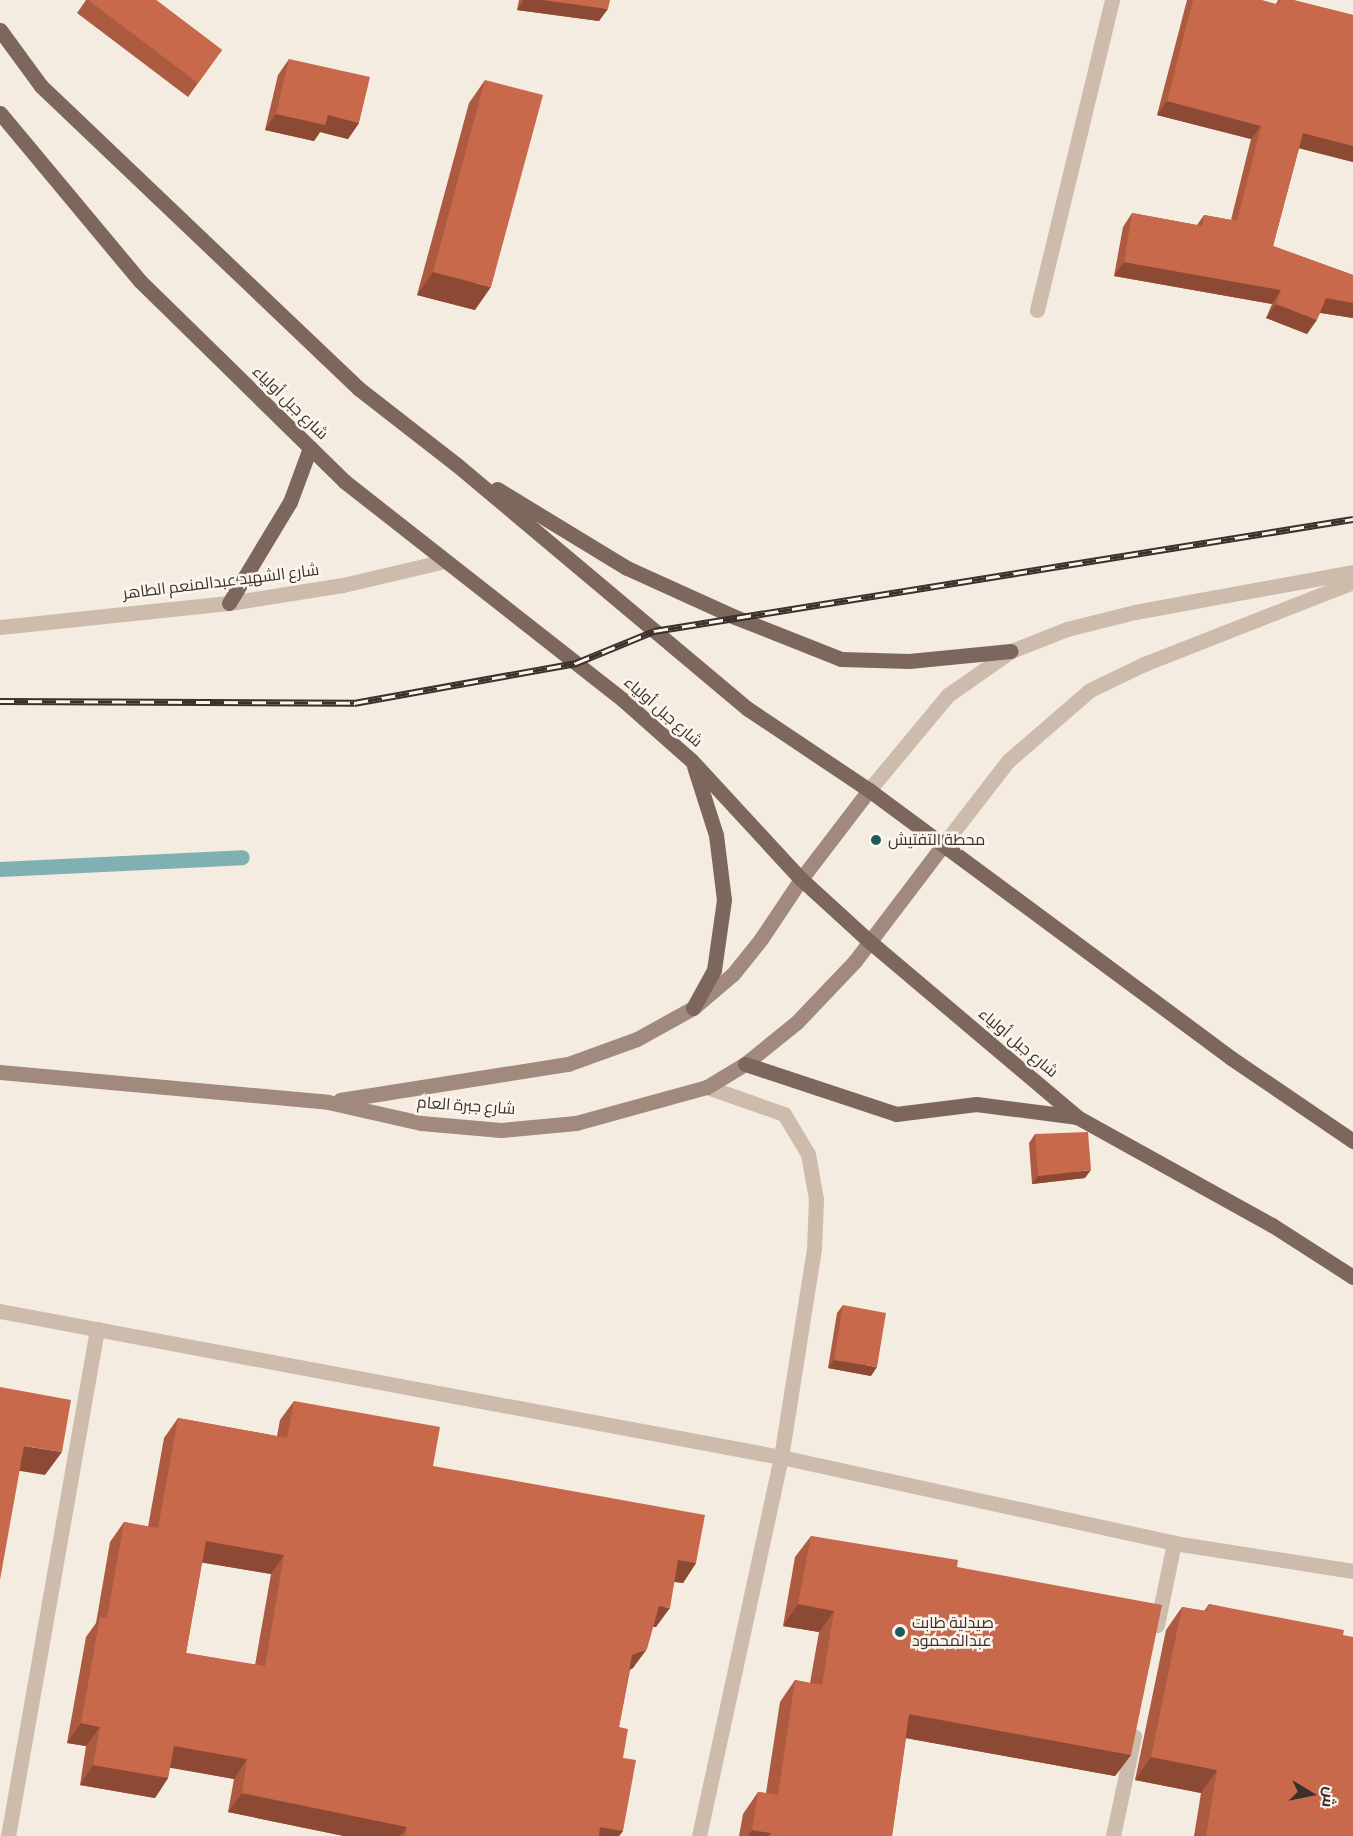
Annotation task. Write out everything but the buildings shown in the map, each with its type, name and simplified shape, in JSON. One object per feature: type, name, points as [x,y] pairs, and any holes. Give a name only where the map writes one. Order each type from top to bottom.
[{"type":"main road","points":[[0,30],[41,86],[249,287],[358,388],[457,465],[748,709],[869,790],[1231,1058],[1353,1141]]},
{"type":"main road","name":"شارع جبل أولياء","points":[[0,113],[140,281],[344,481],[623,699],[692,761],[801,879],[869,941],[1077,1117],[1272,1225],[1353,1276]]},
{"type":"main road","points":[[230,603],[290,502],[310,448]]},
{"type":"main road","points":[[457,465],[627,568],[735,617],[842,659],[909,661],[1011,651]]},
{"type":"main road","points":[[692,761],[716,835],[724,900],[714,970],[693,1008]]},
{"type":"main road","points":[[328,1102],[568,1064],[637,1039],[693,1008],[733,974],[789,902],[801,879],[869,790]]},
{"type":"main road","name":"شارع جبرة العام","points":[[0,1072],[328,1102],[421,1123],[501,1130],[576,1123],[707,1087],[745,1064],[797,1022],[869,941],[943,845]]},
{"type":"main road","points":[[745,1064],[896,1114],[976,1104],[1077,1117]]},
{"type":"street","points":[[1036,310],[1112,0]]},
{"type":"street","name":"شارع الشهيد عبدالمنعم الطاهر","points":[[0,627],[230,603],[342,585],[445,561]]},
{"type":"street","points":[[869,790],[948,695],[1011,651],[1067,629],[1136,612],[1353,572]]},
{"type":"street","points":[[943,845],[1008,761],[1090,690],[1144,664],[1353,582]]},
{"type":"street","points":[[699,1836],[781,1457],[814,1250],[816,1199],[808,1154],[784,1114],[707,1087]]},
{"type":"street","points":[[0,1311],[781,1457],[1174,1543],[1353,1571]]},
{"type":"street","points":[[8,1836],[97,1329]]},
{"type":"street","points":[[1155,1636],[1174,1543]]},
{"type":"street","points":[[1113,1836],[1137,1719]]},
{"type":"waterway","points":[[0,869],[242,857]]},
{"type":"railway","points":[[0,701],[354,703],[576,663],[654,631],[1353,519]]},
{"type":"place","name":"محطة التفتيش","points":[[876,840]]},
{"type":"place","name":"صيدلية طابت عبدالمحمود","points":[[900,1632]]}]
